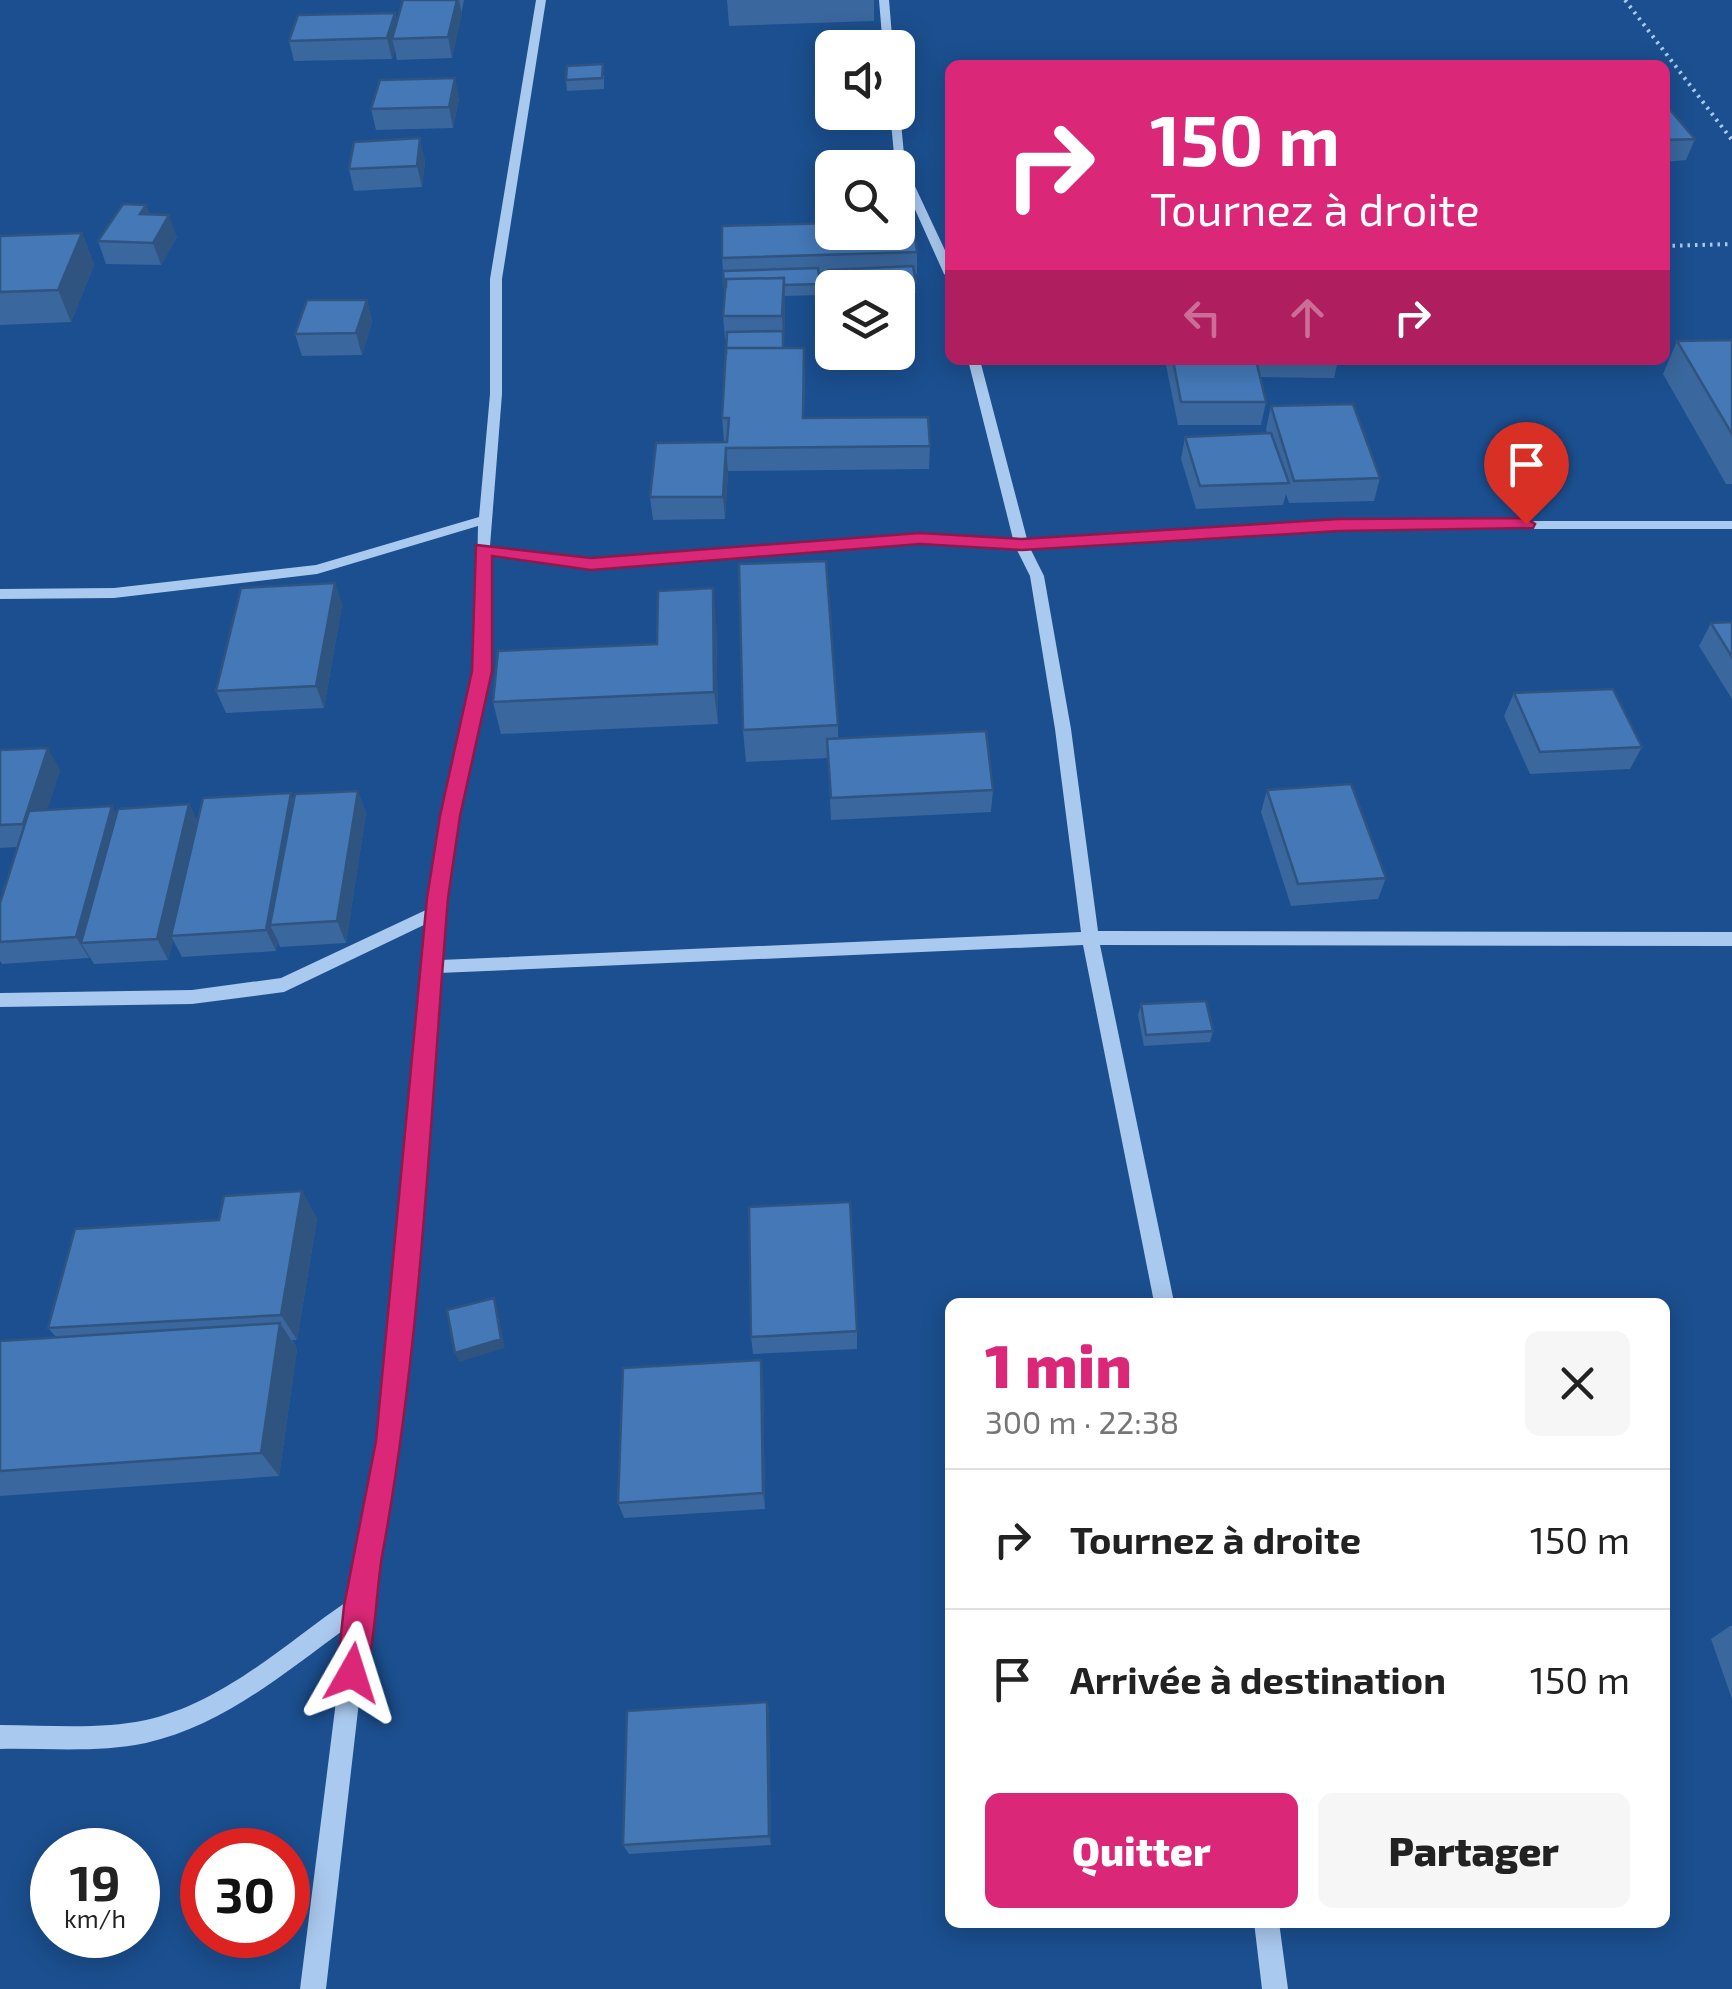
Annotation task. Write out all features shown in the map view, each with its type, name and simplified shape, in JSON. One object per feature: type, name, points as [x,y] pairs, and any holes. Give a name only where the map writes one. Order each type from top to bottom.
[{"type":"street","points":[[313,1989],[359,1606],[390,1441],[436,912],[450,816],[482,671],[483,549],[496,394],[496,280],[541,0]]},
{"type":"street","points":[[884,0],[886,30]]},
{"type":"street","points":[[897,130],[900,165],[945,263]]},
{"type":"street","points":[[975,365],[1022,544],[1036,576],[1064,729],[1090,938],[1163,1298]]},
{"type":"street","points":[[0,594],[114,593],[318,569],[485,520]]},
{"type":"street","points":[[483,549],[591,564],[920,538],[1022,544],[1339,525],[1732,525]]},
{"type":"street","points":[[0,1000],[192,998],[284,985],[436,912]]},
{"type":"street","points":[[431,967],[1090,938],[1732,939]]},
{"type":"street","points":[[0,1737],[145,1731],[213,1707],[259,1681],[299,1646],[359,1606]]},
{"type":"street","points":[[1267,1928],[1275,1989]]},
{"type":"path","points":[[1624,0],[1732,140]]},
{"type":"path","points":[[1670,246],[1732,244]]},
{"type":"building","points":[[403,0],[457,0],[448,37],[392,39]]},
{"type":"building","points":[[395,13],[387,38],[289,41],[298,15]]},
{"type":"building","points":[[603,64],[602,78],[566,80],[567,66]]},
{"type":"building","points":[[455,78],[449,107],[371,109],[380,80]]},
{"type":"building","points":[[1670,110],[1695,139],[1670,140]]},
{"type":"building","points":[[420,138],[417,166],[349,169],[354,142]]},
{"type":"building","points":[[123,204],[146,205],[140,214],[169,215],[153,243],[98,241]]},
{"type":"building","points":[[815,223],[815,250],[915,250],[915,236],[917,252],[722,258],[722,226]]},
{"type":"building","points":[[82,233],[58,290],[0,292],[0,236]]},
{"type":"building","points":[[913,266],[914,270],[828,270]]},
{"type":"building","points":[[818,268],[818,270],[815,270],[815,284],[784,285],[784,278],[726,279],[726,287],[723,271]]},
{"type":"building","points":[[784,278],[782,316],[723,316],[726,279]]},
{"type":"building","points":[[307,300],[367,300],[356,333],[295,334]]},
{"type":"building","points":[[783,331],[783,348],[726,348],[727,332]]},
{"type":"building","points":[[1732,340],[1732,434],[1677,341]]},
{"type":"building","points":[[726,348],[804,348],[803,418],[928,417],[930,446],[726,448],[723,497],[650,497],[656,443],[727,442],[729,418],[722,418]]},
{"type":"building","points":[[1174,365],[1257,365],[1266,402],[1181,402]]},
{"type":"building","points":[[1353,404],[1380,478],[1294,481],[1271,406]]},
{"type":"building","points":[[1271,433],[1289,483],[1200,486],[1185,437]]},
{"type":"building","points":[[826,561],[838,725],[743,730],[739,564]]},
{"type":"building","points":[[335,583],[316,686],[216,691],[241,588]]},
{"type":"building","points":[[713,588],[714,692],[493,702],[498,651],[657,644],[658,591]]},
{"type":"building","points":[[1732,622],[1732,657],[1711,623]]},
{"type":"building","points":[[1613,689],[1642,747],[1540,752],[1514,693]]},
{"type":"building","points":[[986,731],[993,790],[831,798],[827,739]]},
{"type":"building","points":[[48,748],[23,824],[0,825],[0,750]]},
{"type":"building","points":[[1351,784],[1386,878],[1298,884],[1267,790]]},
{"type":"building","points":[[358,791],[337,921],[270,925],[295,794]]},
{"type":"building","points":[[291,793],[266,930],[171,936],[203,798]]},
{"type":"building","points":[[189,804],[157,939],[81,943],[118,809]]},
{"type":"building","points":[[112,806],[76,937],[0,942],[0,903],[29,811]]},
{"type":"building","points":[[1206,1001],[1213,1031],[1146,1035],[1141,1004]]},
{"type":"building","points":[[302,1191],[281,1315],[48,1328],[75,1229],[219,1220],[224,1196]]},
{"type":"building","points":[[850,1202],[857,1331],[751,1337],[749,1207]]},
{"type":"building","points":[[494,1298],[501,1339],[455,1353],[447,1310]]},
{"type":"building","points":[[280,1323],[261,1453],[0,1471],[0,1341]]},
{"type":"building","points":[[761,1360],[763,1493],[618,1503],[623,1368]]},
{"type":"building","points":[[767,1702],[769,1836],[623,1845],[627,1711]]},
{"type":"route","points":[[352,1673],[359,1606],[390,1441],[411,1168],[438,898],[450,816],[482,671],[483,549],[591,564],[732,556],[920,538],[1022,544],[1339,525],[1526,524]]}]
